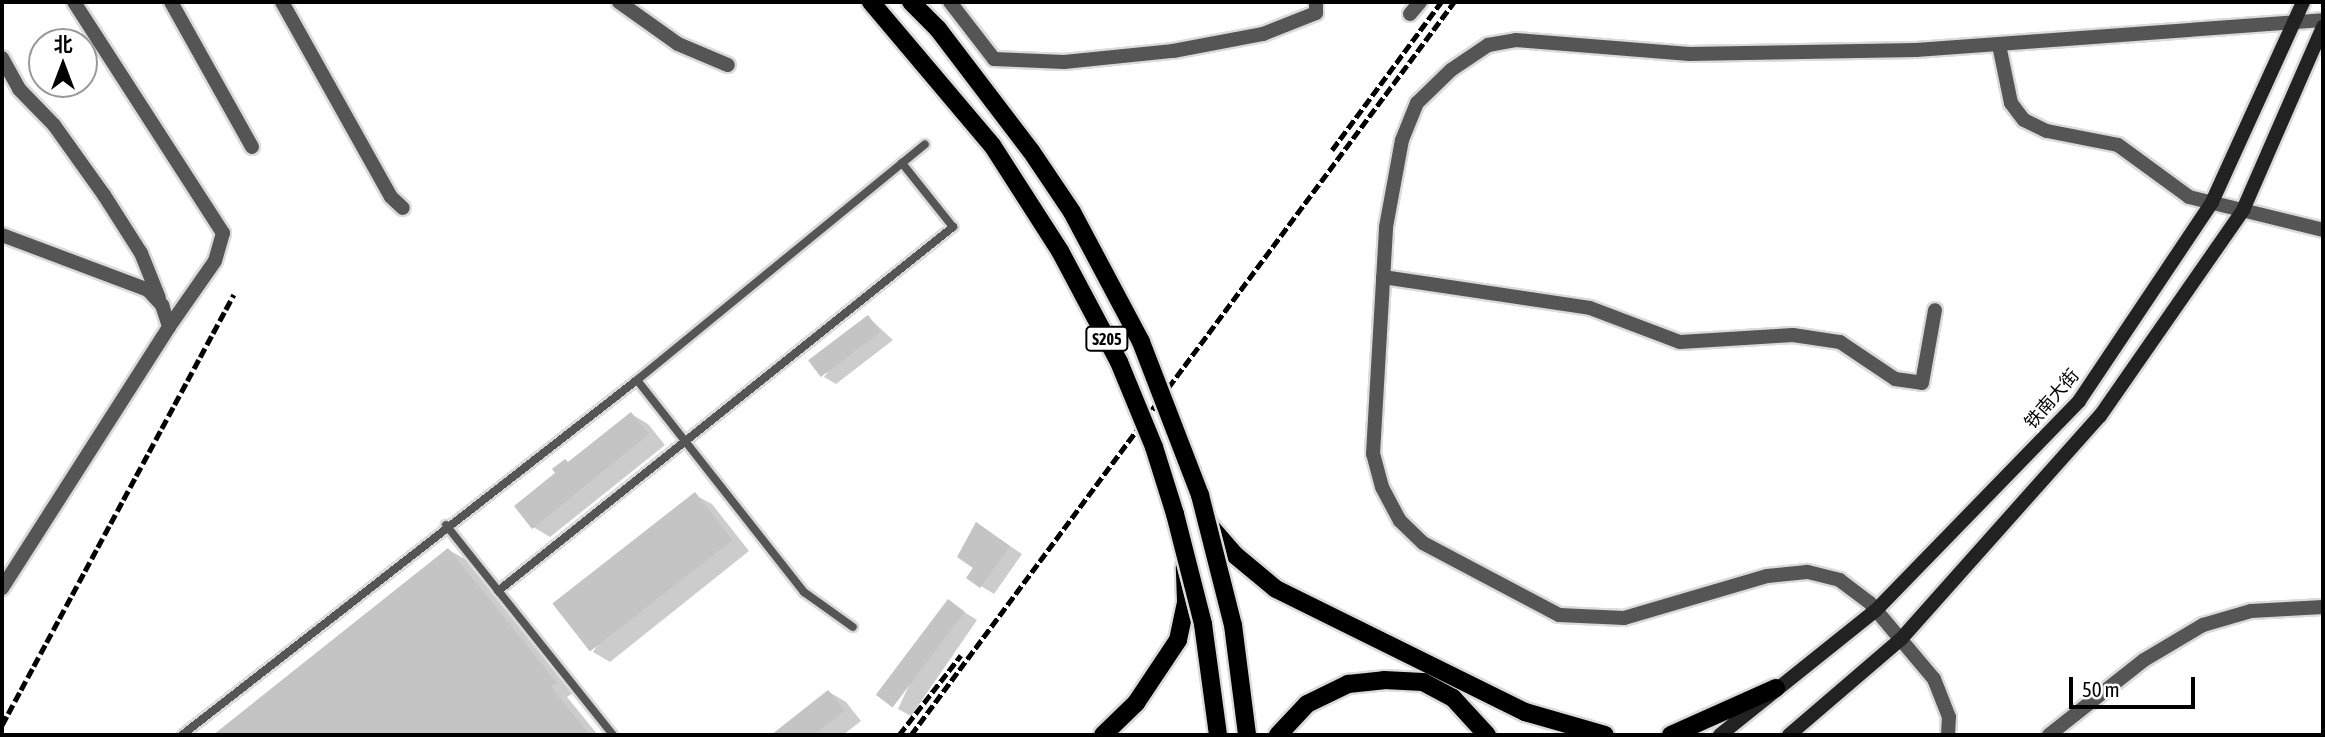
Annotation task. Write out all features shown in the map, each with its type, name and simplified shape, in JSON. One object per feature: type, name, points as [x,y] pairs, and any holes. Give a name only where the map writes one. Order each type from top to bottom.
[{"type":"main road","name":"S205","points":[[871,2],[985,135],[1060,250],[1124,374],[1154,447],[1185,553],[1203,624],[1218,735]]},
{"type":"main road","name":"S205","points":[[911,2],[1031,151],[1119,293],[1178,433],[1208,524],[1233,625],[1247,735]]},
{"type":"main road","name":"铁南大街","points":[[1720,735],[1876,610],[2079,401],[2212,202],[2303,2]]},
{"type":"main road","points":[[1789,735],[1901,639],[2100,416],[2243,210],[2323,27]]},
{"type":"main road","points":[[1208,524],[1235,555],[1276,589],[1525,712],[1605,735]]},
{"type":"main road","points":[[1104,735],[1136,703],[1178,640],[1186,602],[1185,553]]},
{"type":"main road","points":[[1279,735],[1307,704],[1348,684],[1384,680],[1423,682],[1453,698],[1488,735]]},
{"type":"main road","points":[[1671,735],[1776,688]]},
{"type":"street","points":[[2,588],[169,327],[215,261],[223,233],[74,2]]},
{"type":"street","points":[[171,2],[252,147]]},
{"type":"street","points":[[282,2],[391,197],[403,208]]},
{"type":"street","points":[[619,2],[678,44],[728,65]]},
{"type":"street","points":[[950,2],[994,59],[1064,62],[1173,51],[1263,34],[1317,13],[1317,2]]},
{"type":"street","points":[[1410,14],[1420,2]]},
{"type":"street","points":[[1948,735],[1949,717],[1934,679],[1876,610],[1840,580],[1807,572],[1726,586],[1624,618],[1559,615],[1423,542],[1400,521],[1382,487],[1373,454],[1386,228],[1402,140],[1417,103],[1451,70],[1488,45],[1516,40],[1689,54],[1999,45],[2323,20]]},
{"type":"street","points":[[1999,45],[2011,103],[2024,120],[2047,131],[2118,145],[2189,197],[2323,230]]},
{"type":"street","points":[[2,58],[19,89],[54,125],[141,253],[169,327]]},
{"type":"street","points":[[2,235],[148,290],[162,305]]},
{"type":"street","points":[[1384,277],[1590,307],[1680,342],[1793,335],[1840,342],[1895,379],[1922,383],[1934,310]]},
{"type":"street","points":[[2049,735],[2144,660],[2203,625],[2251,611],[2323,607]]},
{"type":"lane","points":[[182,735],[446,525],[637,380],[925,144]]},
{"type":"lane","points":[[498,591],[953,227],[902,163]]},
{"type":"lane","points":[[637,380],[804,592],[853,627]]},
{"type":"lane","points":[[446,525],[613,735]]},
{"type":"building","points":[[868,315],[881,332],[821,377],[808,360]]},
{"type":"building","points":[[631,412],[649,434],[532,529],[514,506],[555,473],[552,469],[565,459],[568,462]]},
{"type":"building","points":[[695,492],[733,540],[590,652],[552,603]]},
{"type":"building","points":[[976,522],[1010,546],[980,588],[966,578],[973,568],[957,557]]},
{"type":"building","points":[[448,548],[557,683],[551,687],[590,735],[213,735]]},
{"type":"building","points":[[948,599],[965,612],[893,707],[876,695]]},
{"type":"building","points":[[828,690],[845,710],[814,735],[771,735]]},
{"type":"railway","points":[[1332,150],[1441,2]]},
{"type":"railway","points":[[911,735],[1454,2]]},
{"type":"railway","points":[[2,725],[234,294]]},
{"type":"railway","points":[[899,735],[961,655]]}]
